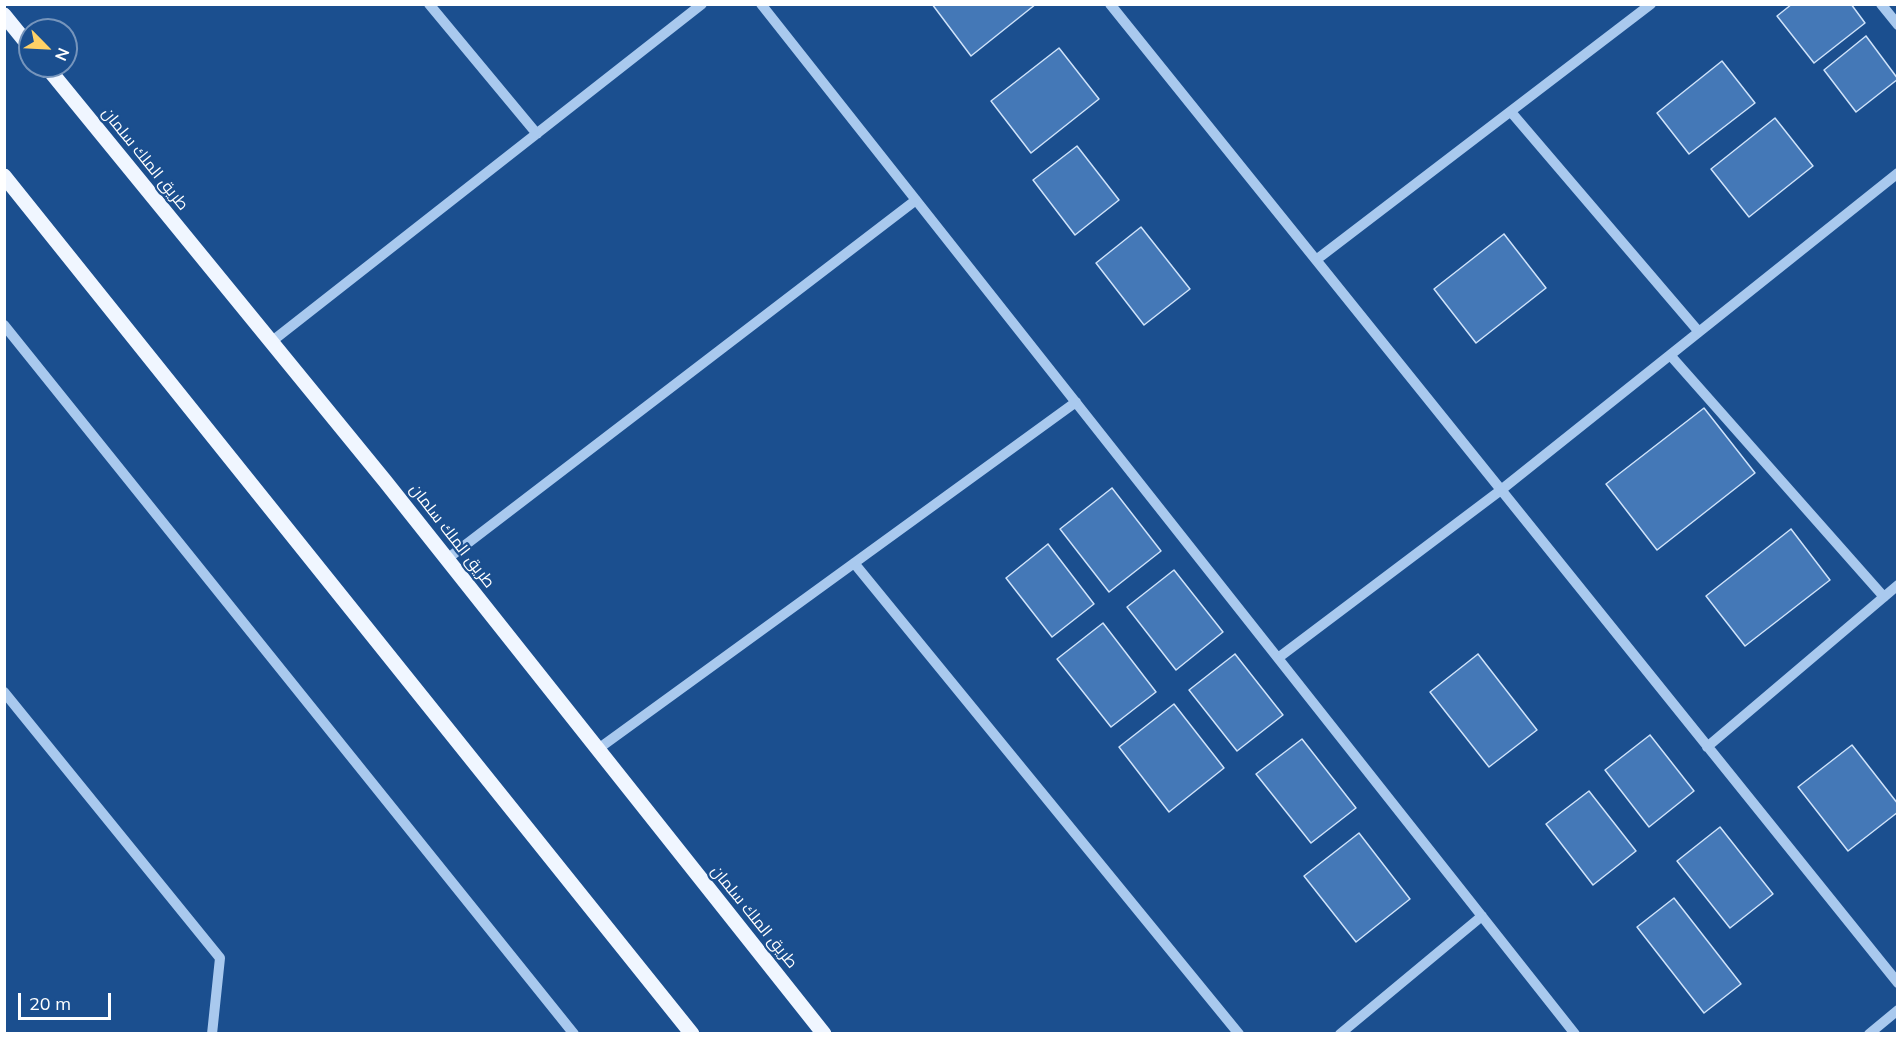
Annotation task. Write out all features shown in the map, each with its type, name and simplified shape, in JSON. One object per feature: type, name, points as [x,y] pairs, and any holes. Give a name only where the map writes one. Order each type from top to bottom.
[{"type":"main road","points":[[4,15],[18,32]]},
{"type":"main road","name":"طريق الملك سلمان","points":[[56,78],[447,559],[824,1034]]},
{"type":"main road","points":[[4,176],[692,1034]]},
{"type":"street","points":[[429,4],[537,134]]},
{"type":"street","points":[[271,342],[702,4]]},
{"type":"street","points":[[761,4],[1575,1034]]},
{"type":"street","points":[[1110,4],[1898,983]]},
{"type":"street","points":[[1316,260],[1651,4]]},
{"type":"street","points":[[1881,4],[1898,25]]},
{"type":"street","points":[[1511,112],[1699,332]]},
{"type":"street","points":[[1278,658],[1501,490],[1898,173]]},
{"type":"street","points":[[447,559],[916,200]]},
{"type":"street","points":[[4,325],[574,1034]]},
{"type":"street","points":[[1670,355],[1884,597]]},
{"type":"street","points":[[598,749],[1076,402]]},
{"type":"street","points":[[854,563],[1239,1034]]},
{"type":"street","points":[[1707,747],[1898,585]]},
{"type":"street","points":[[4,692],[220,958],[213,1034]]},
{"type":"street","points":[[1340,1034],[1482,916]]},
{"type":"street","points":[[1869,1034],[1898,1010]]},
{"type":"building","points":[[932,4],[1036,4],[971,56]]},
{"type":"building","points":[[1792,4],[1851,4],[1865,23],[1814,63],[1777,16]]},
{"type":"building","points":[[1866,36],[1898,79],[1856,112],[1824,70]]},
{"type":"building","points":[[1059,48],[1099,99],[1031,153],[991,101]]},
{"type":"building","points":[[1722,61],[1755,103],[1689,154],[1657,113]]},
{"type":"building","points":[[1775,118],[1813,166],[1749,217],[1711,169]]},
{"type":"building","points":[[1077,146],[1119,200],[1075,235],[1033,180]]},
{"type":"building","points":[[1141,227],[1190,289],[1144,325],[1096,263]]},
{"type":"building","points":[[1504,234],[1546,288],[1476,343],[1434,289]]},
{"type":"building","points":[[1704,408],[1755,473],[1657,550],[1606,484]]},
{"type":"building","points":[[1112,488],[1161,551],[1109,592],[1060,529]]},
{"type":"building","points":[[1791,529],[1830,580],[1745,646],[1706,596]]},
{"type":"building","points":[[1048,544],[1094,604],[1052,637],[1006,578]]},
{"type":"building","points":[[1174,570],[1223,632],[1176,670],[1127,607]]},
{"type":"building","points":[[1103,623],[1156,692],[1111,727],[1057,659]]},
{"type":"building","points":[[1235,654],[1283,715],[1237,751],[1189,690]]},
{"type":"building","points":[[1478,654],[1537,730],[1489,767],[1430,692]]},
{"type":"building","points":[[1174,704],[1224,768],[1169,812],[1119,747]]},
{"type":"building","points":[[1650,735],[1694,791],[1649,827],[1605,770]]},
{"type":"building","points":[[1302,739],[1356,808],[1311,843],[1256,774]]},
{"type":"building","points":[[1852,745],[1898,804],[1898,812],[1848,851],[1798,787]]},
{"type":"building","points":[[1589,791],[1636,851],[1593,885],[1546,824]]},
{"type":"building","points":[[1720,827],[1773,894],[1730,928],[1677,861]]},
{"type":"building","points":[[1359,833],[1410,899],[1356,942],[1304,876]]},
{"type":"building","points":[[1674,898],[1741,984],[1704,1013],[1637,927]]}]
